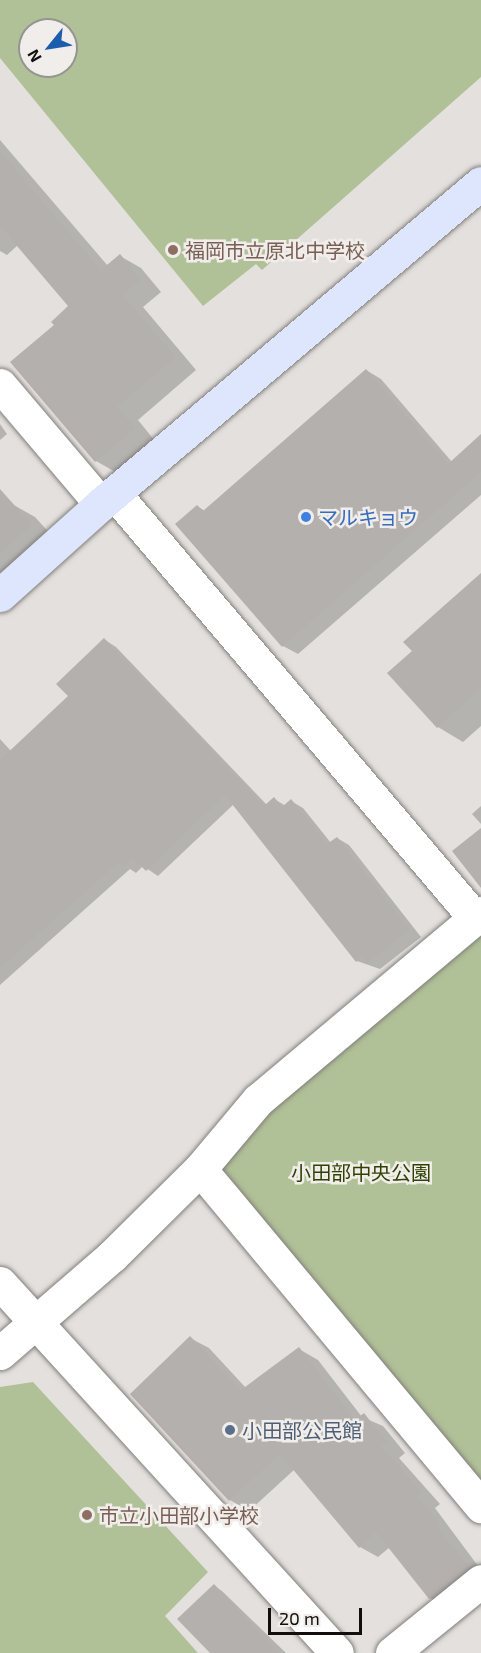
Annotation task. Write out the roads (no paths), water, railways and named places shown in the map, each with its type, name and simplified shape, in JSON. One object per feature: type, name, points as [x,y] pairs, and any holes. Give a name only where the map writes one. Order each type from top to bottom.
[{"type":"street","points":[[0,595],[108,499],[481,183]]},
{"type":"street","points":[[0,385],[108,499],[478,915],[258,1100],[200,1169],[37,1324],[0,1353]]},
{"type":"street","points":[[200,1169],[481,1506]]},
{"type":"street","points":[[0,1283],[337,1653]]},
{"type":"street","points":[[392,1653],[481,1581]]},
{"type":"place","name":"福岡市立原北中学校","points":[[173,250]]},
{"type":"place","name":"マルキョウ","points":[[306,517]]},
{"type":"place","name":"小田部公民館","points":[[230,1430]]},
{"type":"place","name":"市立小田部小学校","points":[[87,1515]]},
{"type":"park label","name":"小田部中央公園","points":[[361,1172]]}]
